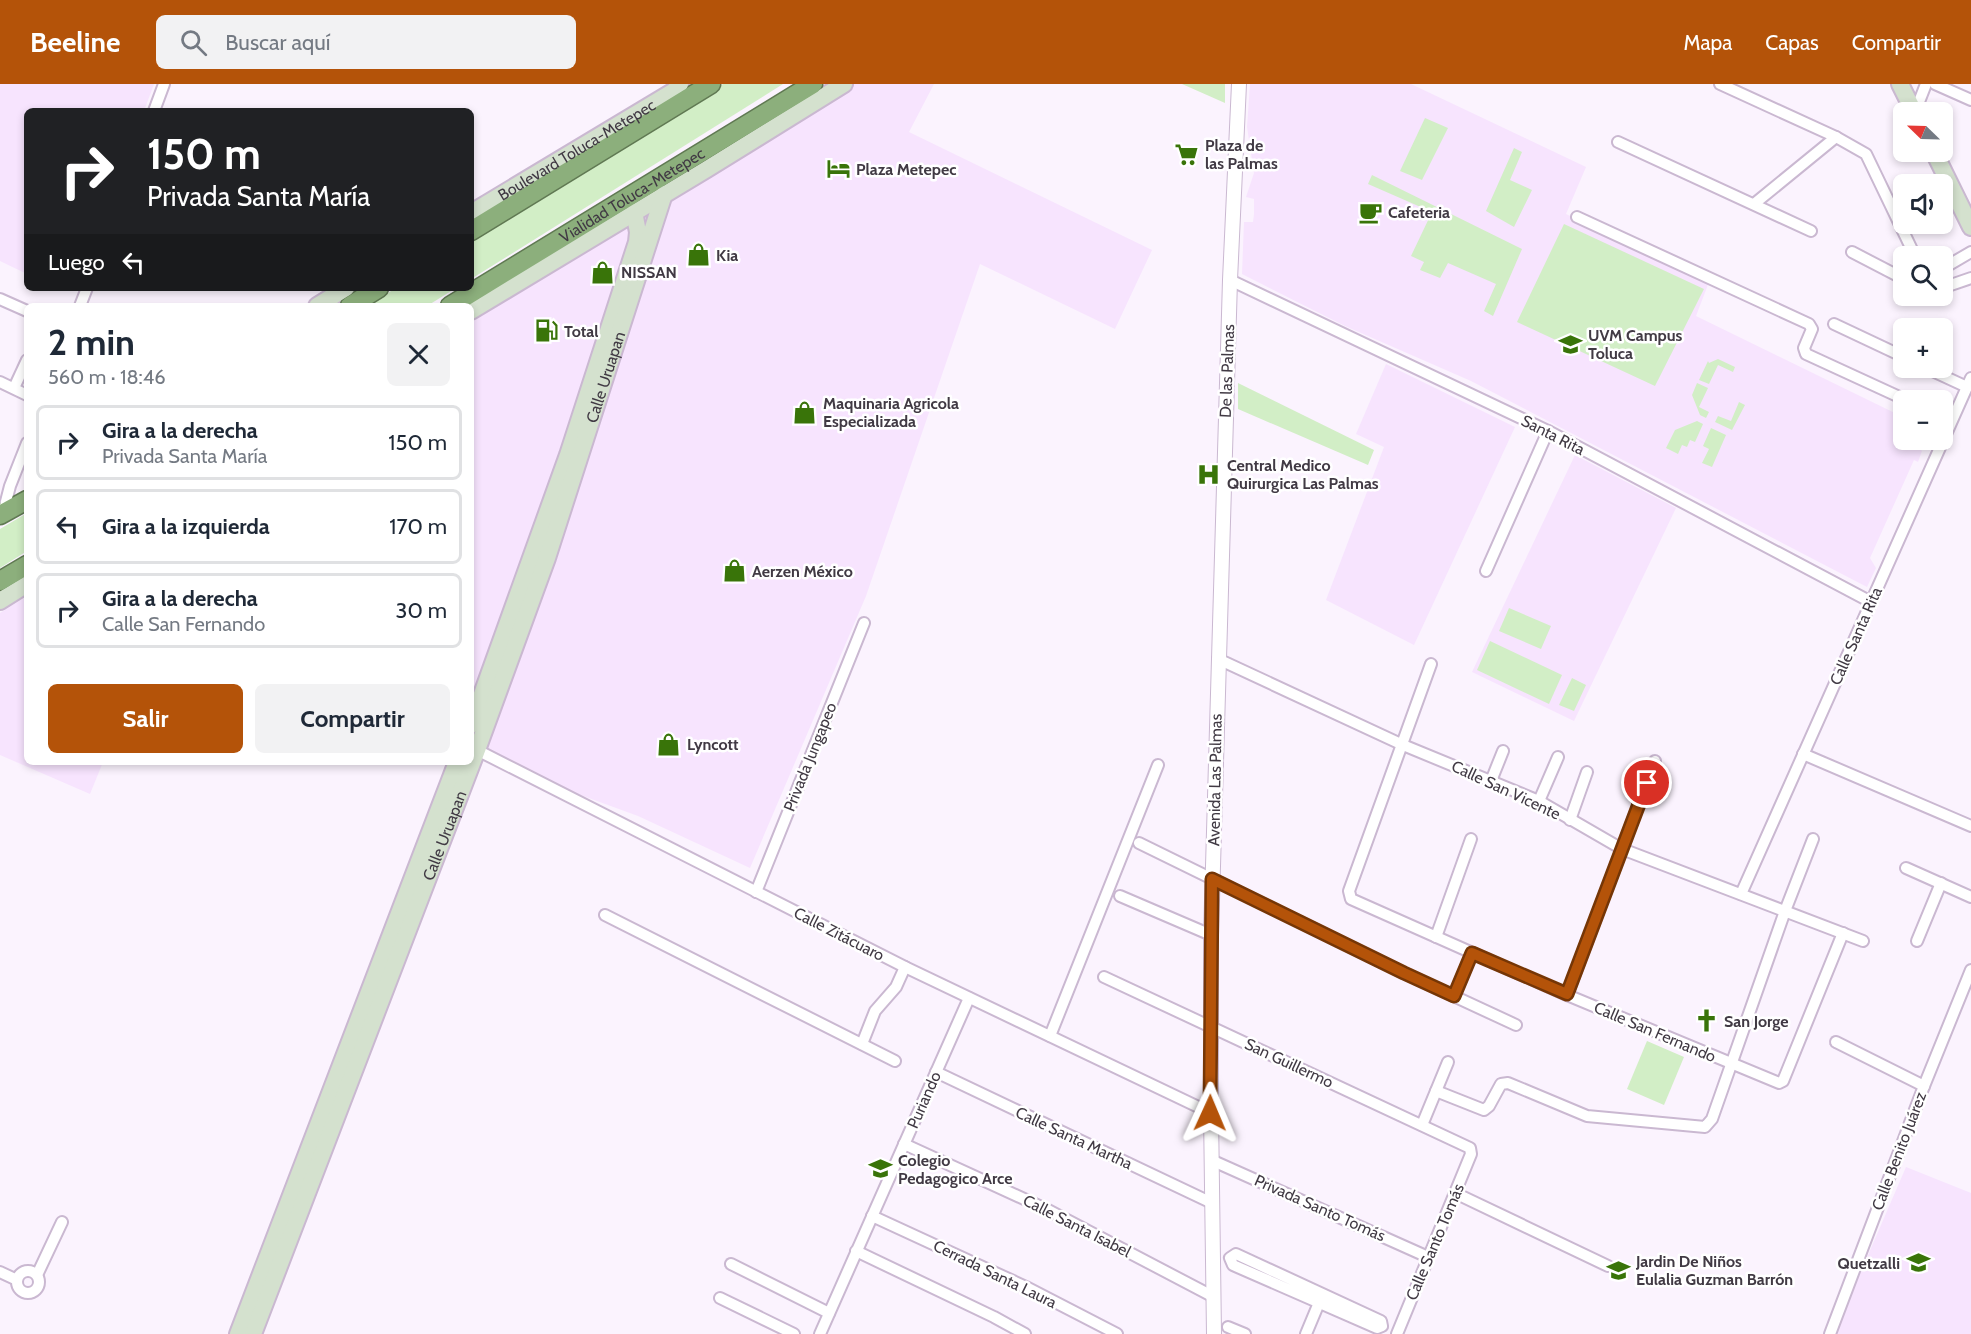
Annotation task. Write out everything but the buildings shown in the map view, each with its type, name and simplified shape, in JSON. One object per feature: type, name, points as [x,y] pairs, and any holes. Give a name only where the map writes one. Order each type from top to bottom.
[{"type":"highway","points":[[474,229],[711,84]]},
{"type":"highway","name":"Vialidad Toluca-Metepec","points":[[456,303],[584,233],[813,84]]},
{"type":"highway","points":[[667,111],[677,87]]},
{"type":"highway","points":[[355,303],[374,291]]},
{"type":"highway","points":[[2,514],[24,502]]},
{"type":"highway","points":[[0,581],[24,567]]},
{"type":"main road","points":[[474,308],[584,233],[634,212],[844,84]]},
{"type":"main road","points":[[1900,84],[1910,102]]},
{"type":"main road","name":"Boulevard Toluca-Metepec","points":[[474,211],[677,87]]},
{"type":"main road","points":[[1939,162],[1971,227]]},
{"type":"main road","name":"Calle Uruapan","points":[[474,749],[547,558],[664,194]]},
{"type":"main road","name":"Calle Uruapan","points":[[474,717],[568,455],[637,242],[638,232],[634,212]]},
{"type":"main road","points":[[322,303],[341,291]]},
{"type":"main road","points":[[0,601],[24,586]]},
{"type":"main road","name":"Calle Uruapan","points":[[253,1334],[456,765]]},
{"type":"main road","name":"Calle Uruapan","points":[[238,1334],[468,765]]},
{"type":"street","points":[[155,108],[164,84]]},
{"type":"street","name":"De las Palmas","points":[[1218,659],[1230,280],[1239,84]]},
{"type":"street","points":[[1720,84],[1862,150],[1869,158],[1910,246]]},
{"type":"street","points":[[1919,102],[1926,84]]},
{"type":"street","points":[[1935,84],[1971,100]]},
{"type":"street","points":[[1754,204],[1836,137]]},
{"type":"street","points":[[1618,142],[1811,231]]},
{"type":"street","points":[[1577,217],[1809,324],[1812,329],[1804,348],[1806,354],[1893,394]]},
{"type":"street","points":[[1851,252],[1893,273]]},
{"type":"street","points":[[1953,263],[1971,252]]},
{"type":"street","points":[[1953,277],[1958,282]]},
{"type":"street","points":[[1953,284],[1971,278]]},
{"type":"street","name":"Santa Rita","points":[[1230,280],[1548,431],[1871,602]]},
{"type":"street","points":[[0,299],[24,310]]},
{"type":"street","points":[[1834,324],[1893,352]]},
{"type":"street","points":[[1953,377],[1969,382]]},
{"type":"street","points":[[0,382],[20,384]]},
{"type":"street","name":"Calle Santa Rita","points":[[1953,409],[1969,382]]},
{"type":"street","points":[[1486,570],[1548,431]]},
{"type":"street","name":"Calle Santa Rita","points":[[1741,894],[1871,602],[1934,450]]},
{"type":"street","points":[[2,514],[24,451]]},
{"type":"street","name":"Privada Jungapeo","points":[[756,892],[864,623]]},
{"type":"street","name":"Calle San Vicente","points":[[1218,659],[1403,745],[1539,801],[1622,849],[1863,941]]},
{"type":"street","name":"Avenida Las Palmas","points":[[1214,1334],[1210,1113],[1211,935],[1218,659]]},
{"type":"street","points":[[1403,745],[1431,664]]},
{"type":"street","name":"Calle San Fernando","points":[[1403,745],[1348,896],[1472,953],[1732,1065],[1779,1083],[1783,1082],[1843,933]]},
{"type":"street","name":"Calle Zitácuaro","points":[[474,749],[906,967],[1210,1113]]},
{"type":"street","points":[[1491,782],[1503,751]]},
{"type":"street","points":[[1803,754],[1971,826]]},
{"type":"street","points":[[1539,801],[1558,757]]},
{"type":"street","points":[[1567,994],[1655,761]]},
{"type":"street","points":[[1050,1036],[1158,765]]},
{"type":"street","points":[[1570,820],[1587,772]]},
{"type":"street","points":[[1436,937],[1471,839]]},
{"type":"street","points":[[1436,1091],[1484,1110],[1489,1106],[1501,1084],[1508,1083],[1587,1116],[1705,1127],[1712,1119],[1785,911],[1813,839]]},
{"type":"street","points":[[1139,843],[1404,973],[1516,1025]]},
{"type":"street","points":[[1906,868],[1971,897]]},
{"type":"street","points":[[1917,941],[1941,883]]},
{"type":"street","points":[[1120,896],[1211,935]]},
{"type":"street","points":[[605,915],[895,1061]]},
{"type":"street","points":[[1454,996],[1472,953]]},
{"type":"street","points":[[862,1044],[875,1011],[896,987],[906,967]]},
{"type":"street","name":"Calle Benito Juárez","points":[[1830,1334],[1924,1086],[1971,970]]},
{"type":"street","name":"San Guillermo","points":[[1104,977],[1468,1146],[1472,1151]]},
{"type":"street","name":"Puriando","points":[[819,1334],[969,998]]},
{"type":"street","points":[[1836,1042],[1924,1086]]},
{"type":"street","points":[[1422,1125],[1448,1062]]},
{"type":"street","name":"Calle Santa Martha","points":[[936,1072],[1212,1203]]},
{"type":"street","name":"Calle Santa Isabel","points":[[904,1144],[1047,1209],[1214,1297]]},
{"type":"street","name":"Calle Santo Tomás","points":[[1397,1334],[1472,1151]]},
{"type":"street","name":"Privada Santo Tomás","points":[[1211,1160],[1428,1257]]},
{"type":"street","points":[[1455,1192],[1608,1266]]},
{"type":"street","name":"Cerrada Santa Laura","points":[[872,1216],[1026,1287],[1117,1334]]},
{"type":"street","points":[[0,1272],[17,1280],[21,1291],[29,1293],[38,1286],[37,1275],[62,1222]]},
{"type":"street","points":[[856,1251],[1025,1334]]},
{"type":"street","points":[[1236,1254],[1324,1300],[1233,1264],[1230,1260],[1231,1256],[1236,1254]]},
{"type":"street","points":[[731,1264],[829,1313]]},
{"type":"street","points":[[17,1280],[20,1274],[27,1270],[37,1275]]},
{"type":"street","points":[[720,1298],[794,1334]]},
{"type":"street","points":[[1306,1334],[1324,1300]]},
{"type":"street","points":[[1313,1334],[1324,1300]]},
{"type":"street","points":[[1228,1326],[1245,1334]]},
{"type":"shaded area","points":[[0,84],[154,84],[145,108],[24,108],[24,273],[0,261]]},
{"type":"shaded area","points":[[854,84],[934,84],[909,132],[1152,250],[1115,329],[980,264],[866,596],[750,868],[638,816],[474,756],[474,320]]},
{"type":"shaded area","name":"UVM Campus Toluca","points":[[1250,84],[1411,84],[1586,167],[1566,214],[1709,282],[1696,316],[1893,412],[1893,450],[1922,451],[1918,462],[1914,460],[1870,558],[1876,568],[1867,587],[1471,381],[1345,326],[1242,274],[1244,222],[1253,222],[1254,214],[1254,199],[1246,197],[1254,173],[1247,127]]},
{"type":"shaded area","points":[[1386,364],[1515,427],[1414,645],[1326,600],[1384,447],[1356,434]]},
{"type":"shaded area","points":[[1575,455],[1676,508],[1574,721],[1472,672]]},
{"type":"shaded area","points":[[24,598],[24,765],[102,765],[90,794],[0,755],[0,613]]},
{"type":"shaded area","name":"Quetzalli","points":[[1906,1167],[1971,1193],[1971,1334],[1834,1334]]},
{"type":"green space","points":[[723,84],[783,84],[474,277],[474,239]]},
{"type":"green space","points":[[1182,84],[1225,84],[1225,103]]},
{"type":"green space","points":[[1425,118],[1448,128],[1422,180],[1400,171]]},
{"type":"green space","points":[[1514,148],[1522,152],[1510,180],[1532,190],[1514,227],[1486,211]]},
{"type":"green space","points":[[1372,175],[1522,249],[1493,316],[1484,311],[1496,284],[1448,263],[1440,278],[1420,270],[1424,262],[1411,256],[1432,212],[1368,184]]},
{"type":"green space","points":[[1564,224],[1704,289],[1655,386],[1517,322]]},
{"type":"green space","points":[[391,291],[451,291],[432,303],[372,303]]},
{"type":"green space","points":[[1718,359],[1735,367],[1733,372],[1718,365],[1709,384],[1699,380],[1708,361],[1709,363]]},
{"type":"green space","points":[[1238,383],[1374,450],[1368,465],[1238,409]]},
{"type":"green space","points":[[1697,383],[1708,388],[1699,407],[1709,412],[1706,418],[1700,415],[1692,395]]},
{"type":"green space","points":[[1739,402],[1745,405],[1732,430],[1715,422],[1718,416],[1731,421]]},
{"type":"green space","points":[[1697,421],[1703,424],[1695,442],[1690,440],[1687,447],[1682,445],[1678,454],[1666,448],[1675,430]]},
{"type":"green space","points":[[1711,428],[1726,435],[1712,467],[1702,463],[1709,449],[1703,446]]},
{"type":"green space","points":[[24,515],[24,553],[0,568],[0,529]]},
{"type":"green space","points":[[1509,608],[1551,626],[1541,649],[1499,631]]},
{"type":"green space","points":[[1490,641],[1562,675],[1549,704],[1477,670]]},
{"type":"green space","points":[[1572,678],[1586,685],[1574,711],[1559,705]]},
{"type":"green space","points":[[1647,1041],[1684,1057],[1664,1105],[1627,1089]]},
{"type":"place","name":"Plaza de las Palmas","points":[[1187,154]]},
{"type":"place","name":"Plaza Metepec","points":[[838,169]]},
{"type":"place","name":"Cafeteria","points":[[1370,212]]},
{"type":"place","name":"Kia","points":[[698,255]]},
{"type":"place","name":"NISSAN","points":[[603,272]]},
{"type":"place","name":"Total","points":[[546,331]]},
{"type":"place","name":"UVM Campus Toluca","points":[[1570,344]]},
{"type":"place","name":"Maquinaria Agricola Especializada","points":[[805,412]]},
{"type":"place","name":"Central Medico Quirurgica Las Palmas","points":[[1209,474]]},
{"type":"place","name":"Aerzen México","points":[[734,571]]},
{"type":"place","name":"Lyncott","points":[[669,744]]},
{"type":"place","name":"San Jorge","points":[[1706,1021]]},
{"type":"place","name":"Colegio Pedagogico Arce","points":[[880,1169]]},
{"type":"place","name":"Quetzalli","points":[[1918,1263]]},
{"type":"place","name":"Jardin De Niños Eulalia Guzman Barrón","points":[[1618,1270]]},
{"type":"route","points":[[1210,1113],[1212,879],[1454,996],[1472,953],[1567,994],[1647,783]]}]
